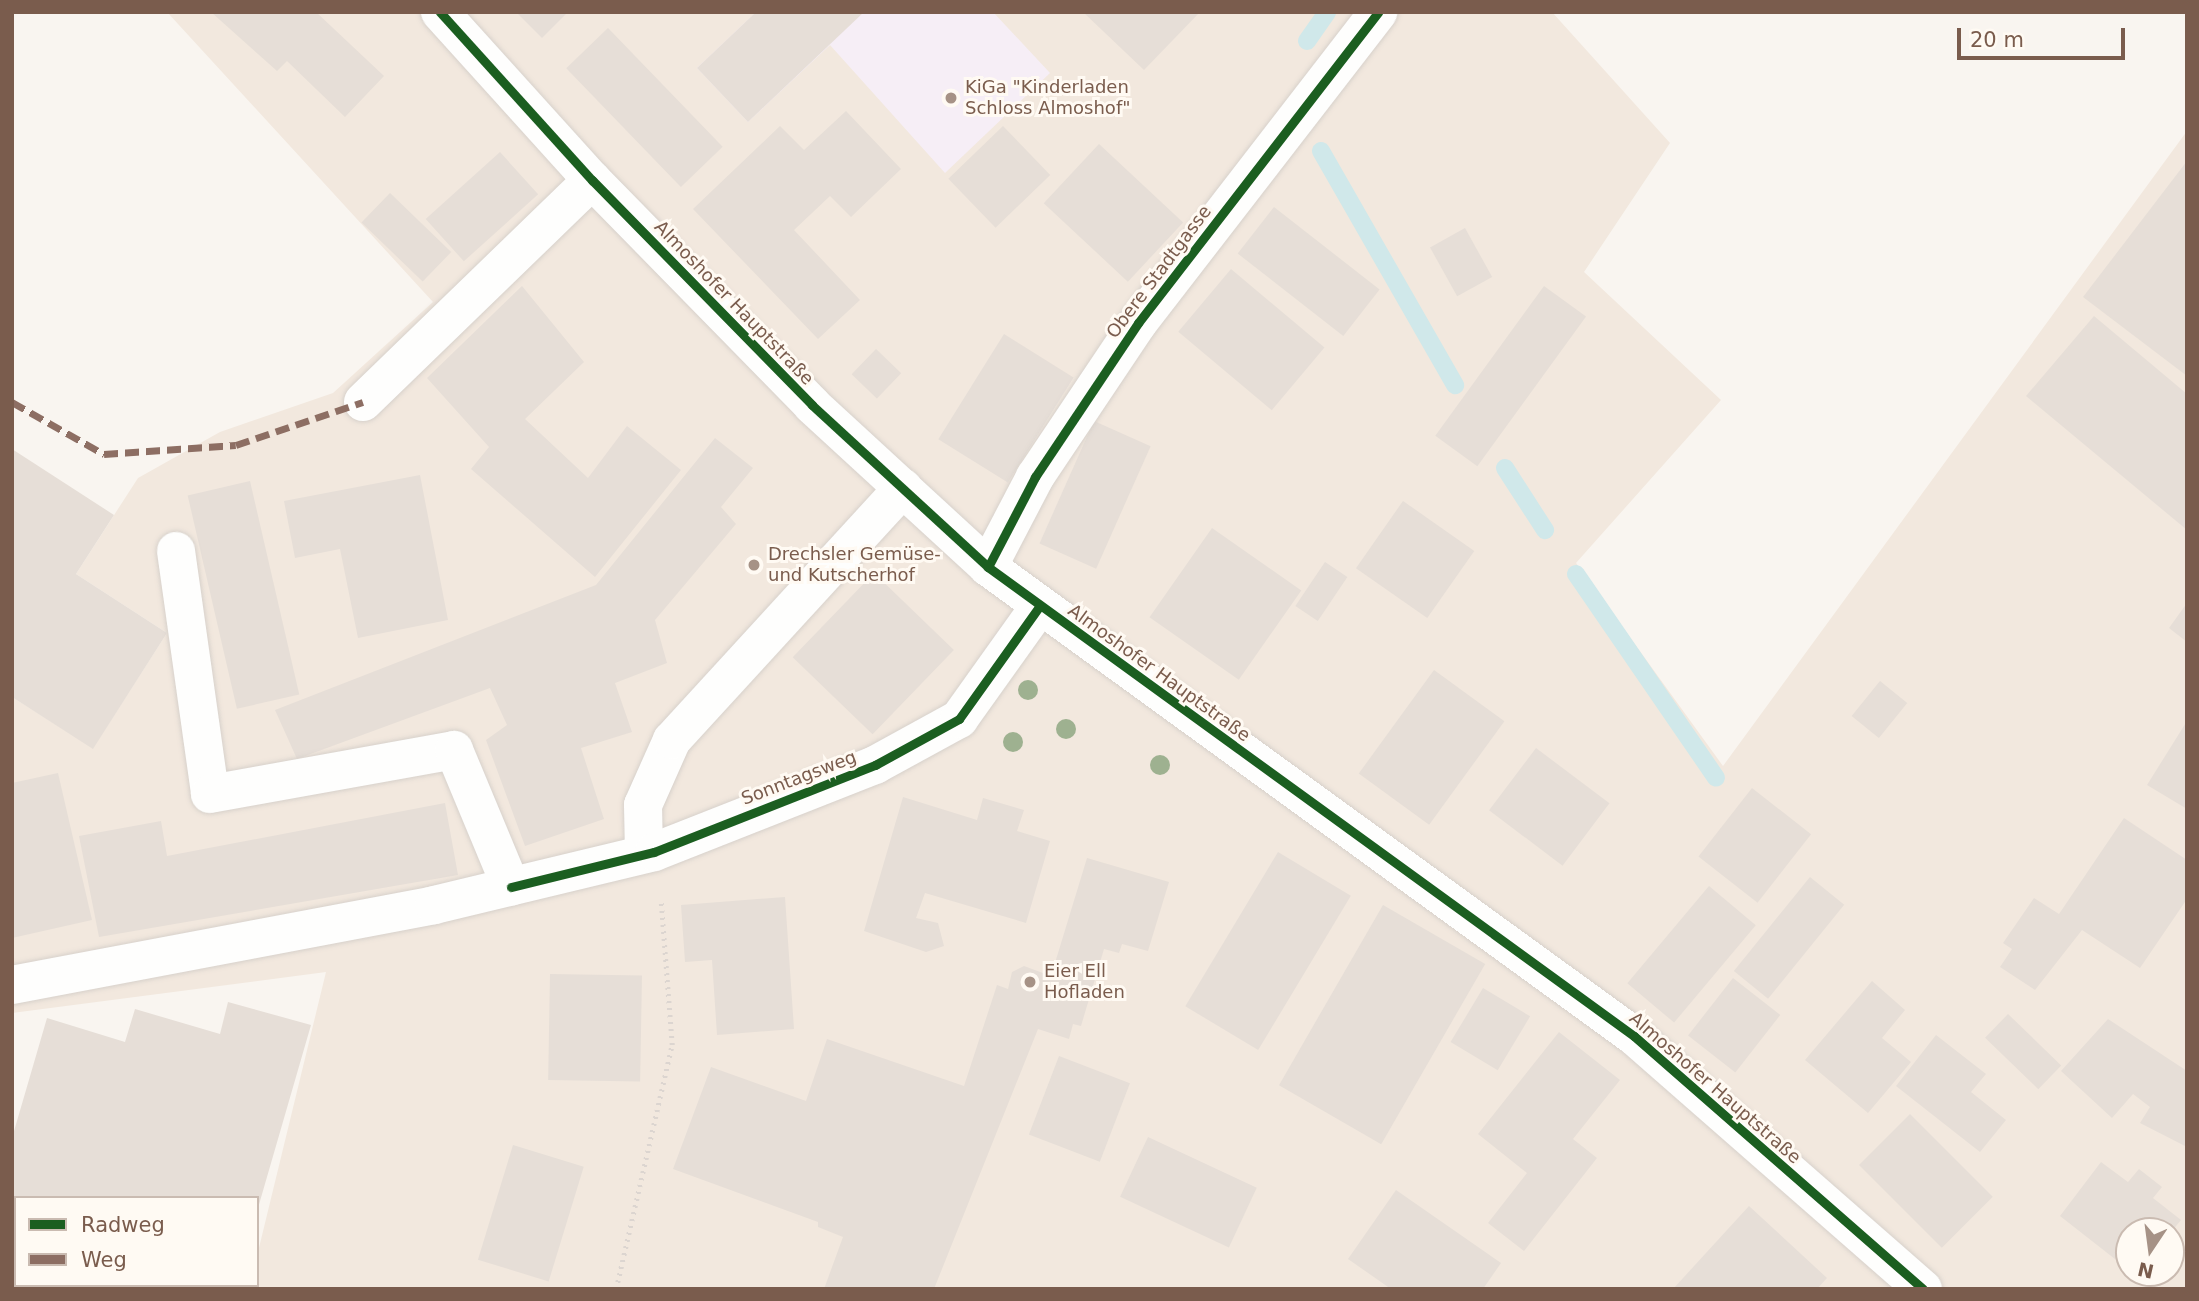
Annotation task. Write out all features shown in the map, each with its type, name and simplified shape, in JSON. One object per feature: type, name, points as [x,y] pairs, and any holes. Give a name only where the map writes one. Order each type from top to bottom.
[{"type":"street","name":"Almoshofer Hauptstraße","points":[[440,12],[592,180],[812,405],[988,567],[1039,607],[1634,1036],[1923,1289]]},
{"type":"street","name":"Obere Stadtgasse","points":[[988,567],[1035,477],[1138,323],[1378,12]]},
{"type":"street","points":[[363,402],[592,180]]},
{"type":"street","points":[[649,852],[643,805],[672,740],[903,488]]},
{"type":"street","points":[[176,551],[210,794],[454,750],[511,887]]},
{"type":"street","name":"Sonntagsweg","points":[[12,985],[511,887],[649,852],[875,765],[959,719],[1039,607]]},
{"type":"path","points":[[617,1289],[672,1045],[672,999],[649,852]]},
{"type":"shaded area","points":[[167,12],[1552,12],[1670,143],[1584,272],[1721,400],[1576,563],[1723,766],[2187,131],[2187,1289],[249,1289],[259,1287],[259,1248],[326,972],[12,1013],[12,697],[93,748],[167,633],[76,574],[138,478],[220,432],[333,393],[433,302]]},
{"type":"shaded area","name":"KiGa \"Kinderladen Schloss Almoshof\"","points":[[756,12],[993,12],[1050,73],[945,173],[830,45],[748,122],[697,68]]},
{"type":"building","points":[[211,12],[316,12],[384,76],[345,117],[287,61],[277,71]]},
{"type":"building","points":[[516,12],[568,12],[542,38]]},
{"type":"building","points":[[756,12],[864,12],[748,122],[697,68]]},
{"type":"building","points":[[1083,12],[1200,12],[1144,70]]},
{"type":"building","points":[[608,28],[723,147],[681,187],[566,68]]},
{"type":"building","points":[[846,111],[901,169],[851,217],[830,196],[794,230],[860,300],[818,339],[693,209],[780,126],[804,150]]},
{"type":"building","points":[[1003,126],[1050,175],[996,228],[948,179]]},
{"type":"building","points":[[1099,144],[1183,222],[1128,282],[1044,203]]},
{"type":"building","points":[[500,152],[538,194],[464,261],[426,219]]},
{"type":"building","points":[[2187,161],[2187,376],[2083,297]]},
{"type":"building","points":[[390,193],[451,252],[423,282],[362,222]]},
{"type":"building","points":[[1274,207],[1380,289],[1343,336],[1238,253]]},
{"type":"building","points":[[1465,228],[1492,277],[1457,296],[1430,247]]},
{"type":"building","points":[[1231,269],[1324,347],[1272,410],[1178,332]]},
{"type":"building","points":[[522,286],[584,362],[525,419],[588,478],[627,426],[681,470],[595,577],[471,469],[489,447],[427,378]]},
{"type":"building","points":[[1544,286],[1586,317],[1477,466],[1435,436]]},
{"type":"building","points":[[2094,316],[2187,394],[2187,530],[2026,396]]},
{"type":"building","points":[[1004,334],[1074,377],[1008,483],[938,439]]},
{"type":"building","points":[[876,349],[901,373],[877,398],[852,374]]},
{"type":"building","points":[[1094,421],[1151,446],[1096,569],[1039,543]]},
{"type":"building","points":[[715,438],[753,468],[721,507],[736,524],[655,620],[667,663],[615,683],[632,732],[581,748],[604,819],[525,846],[486,740],[507,725],[490,688],[297,759],[275,710],[596,585]]},
{"type":"building","points":[[12,449],[114,515],[76,574],[167,633],[93,749],[12,697]]},
{"type":"building","points":[[420,475],[448,620],[358,638],[340,549],[295,558],[284,501]]},
{"type":"building","points":[[250,481],[299,694],[237,709],[188,495]]},
{"type":"building","points":[[1403,501],[1474,551],[1427,618],[1356,568]]},
{"type":"building","points":[[1212,528],[1301,591],[1239,680],[1149,617]]},
{"type":"building","points":[[1325,562],[1347,577],[1318,621],[1295,606]]},
{"type":"building","points":[[874,573],[954,650],[873,734],[793,657]]},
{"type":"building","points":[[2187,603],[2187,642],[2169,628]]},
{"type":"building","points":[[1434,670],[1504,721],[1429,825],[1359,774]]},
{"type":"building","points":[[1880,681],[1907,703],[1879,738],[1852,716]]},
{"type":"building","points":[[2187,721],[2187,809],[2147,785]]},
{"type":"building","points":[[1536,748],[1609,803],[1563,866],[1489,810]]},
{"type":"building","points":[[58,773],[92,920],[12,938],[12,783]]},
{"type":"building","points":[[1752,788],[1811,834],[1758,903],[1698,857]]},
{"type":"building","points":[[903,797],[977,820],[983,798],[1024,810],[1017,831],[1050,841],[1026,923],[925,893],[916,918],[938,923],[944,946],[926,952],[864,931]]},
{"type":"building","points":[[445,803],[458,875],[99,937],[79,836],[161,821],[167,856]]},
{"type":"building","points":[[2124,818],[2187,860],[2187,899],[2140,968],[2082,930],[2035,990],[2000,967],[2012,949],[2003,943],[2034,898],[2059,914]]},
{"type":"building","points":[[1278,852],[1351,896],[1258,1050],[1185,1006]]},
{"type":"building","points":[[1087,858],[1169,882],[1148,951],[1122,944],[1119,953],[1104,949],[1081,1026],[1073,1024],[1069,1039],[1038,1029],[934,1289],[824,1289],[843,1237],[818,1227],[818,1222],[673,1169],[711,1067],[806,1101],[827,1039],[964,1086],[997,985],[1008,989],[1012,972],[1024,966],[1051,976]]},
{"type":"building","points":[[1810,877],[1844,905],[1768,999],[1734,971]]},
{"type":"building","points":[[1709,886],[1756,925],[1674,1022],[1627,983]]},
{"type":"building","points":[[785,897],[794,1029],[717,1035],[712,960],[685,962],[681,905]]},
{"type":"building","points":[[1383,905],[1485,964],[1381,1144],[1279,1085]]},
{"type":"building","points":[[550,974],[642,976],[640,1082],[548,1080]]},
{"type":"building","points":[[1733,978],[1780,1015],[1735,1072],[1688,1036]]},
{"type":"building","points":[[1872,981],[1905,1010],[1882,1038],[1911,1062],[1868,1113],[1805,1060]]},
{"type":"building","points":[[1483,988],[1530,1016],[1498,1070],[1451,1042]]},
{"type":"building","points":[[228,1002],[311,1025],[259,1205],[259,1196],[14,1196],[14,1287],[235,1289],[12,1289],[12,1138],[47,1018],[125,1042],[135,1009],[220,1034]]},
{"type":"building","points":[[2008,1014],[2061,1065],[2038,1089],[1985,1038]]},
{"type":"building","points":[[2108,1019],[2187,1071],[2187,1147],[2140,1123],[2150,1107],[2133,1094],[2112,1118],[2061,1071]]},
{"type":"building","points":[[1559,1032],[1620,1080],[1573,1139],[1597,1158],[1524,1251],[1488,1223],[1527,1173],[1478,1134]]},
{"type":"building","points":[[1936,1035],[1986,1074],[1971,1092],[2006,1120],[1980,1152],[1896,1086]]},
{"type":"building","points":[[1059,1056],[1130,1083],[1100,1162],[1029,1134]]},
{"type":"building","points":[[1910,1114],[1993,1197],[1942,1248],[1859,1165]]},
{"type":"building","points":[[1148,1137],[1257,1188],[1229,1248],[1120,1197]]},
{"type":"building","points":[[513,1145],[584,1167],[549,1281],[478,1260]]},
{"type":"building","points":[[2101,1162],[2128,1182],[2139,1169],[2162,1187],[2153,1198],[2177,1217],[2115,1217],[2115,1259],[2060,1216]]},
{"type":"building","points":[[1396,1190],[1501,1263],[1483,1289],[1391,1289],[1348,1259]]},
{"type":"building","points":[[1749,1206],[1827,1278],[1817,1289],[1673,1289]]},
{"type":"waterway","points":[[1307,41],[1327,12]]},
{"type":"waterway","points":[[1321,151],[1455,385]]},
{"type":"waterway","points":[[1505,468],[1545,530]]},
{"type":"waterway","points":[[1576,574],[1716,778]]},
{"type":"marked path","points":[[12,402],[104,454],[236,445],[363,402]]},
{"type":"cycle path","points":[[440,12],[592,180],[812,405],[988,567],[1634,1036],[1923,1289]]},
{"type":"cycle path","points":[[988,567],[1035,477],[1138,323],[1378,12]]},
{"type":"cycle path","points":[[511,887],[654,852],[875,765],[959,719],[1039,607]]},
{"type":"place","name":"KiGa \"Kinderladen Schloss Almoshof\"","points":[[951,98]]},
{"type":"place","name":"Drechsler Gemüse- und Kutscherhof","points":[[754,565]]},
{"type":"place","name":"Eier Ell Hofladen","points":[[1030,982]]}]
